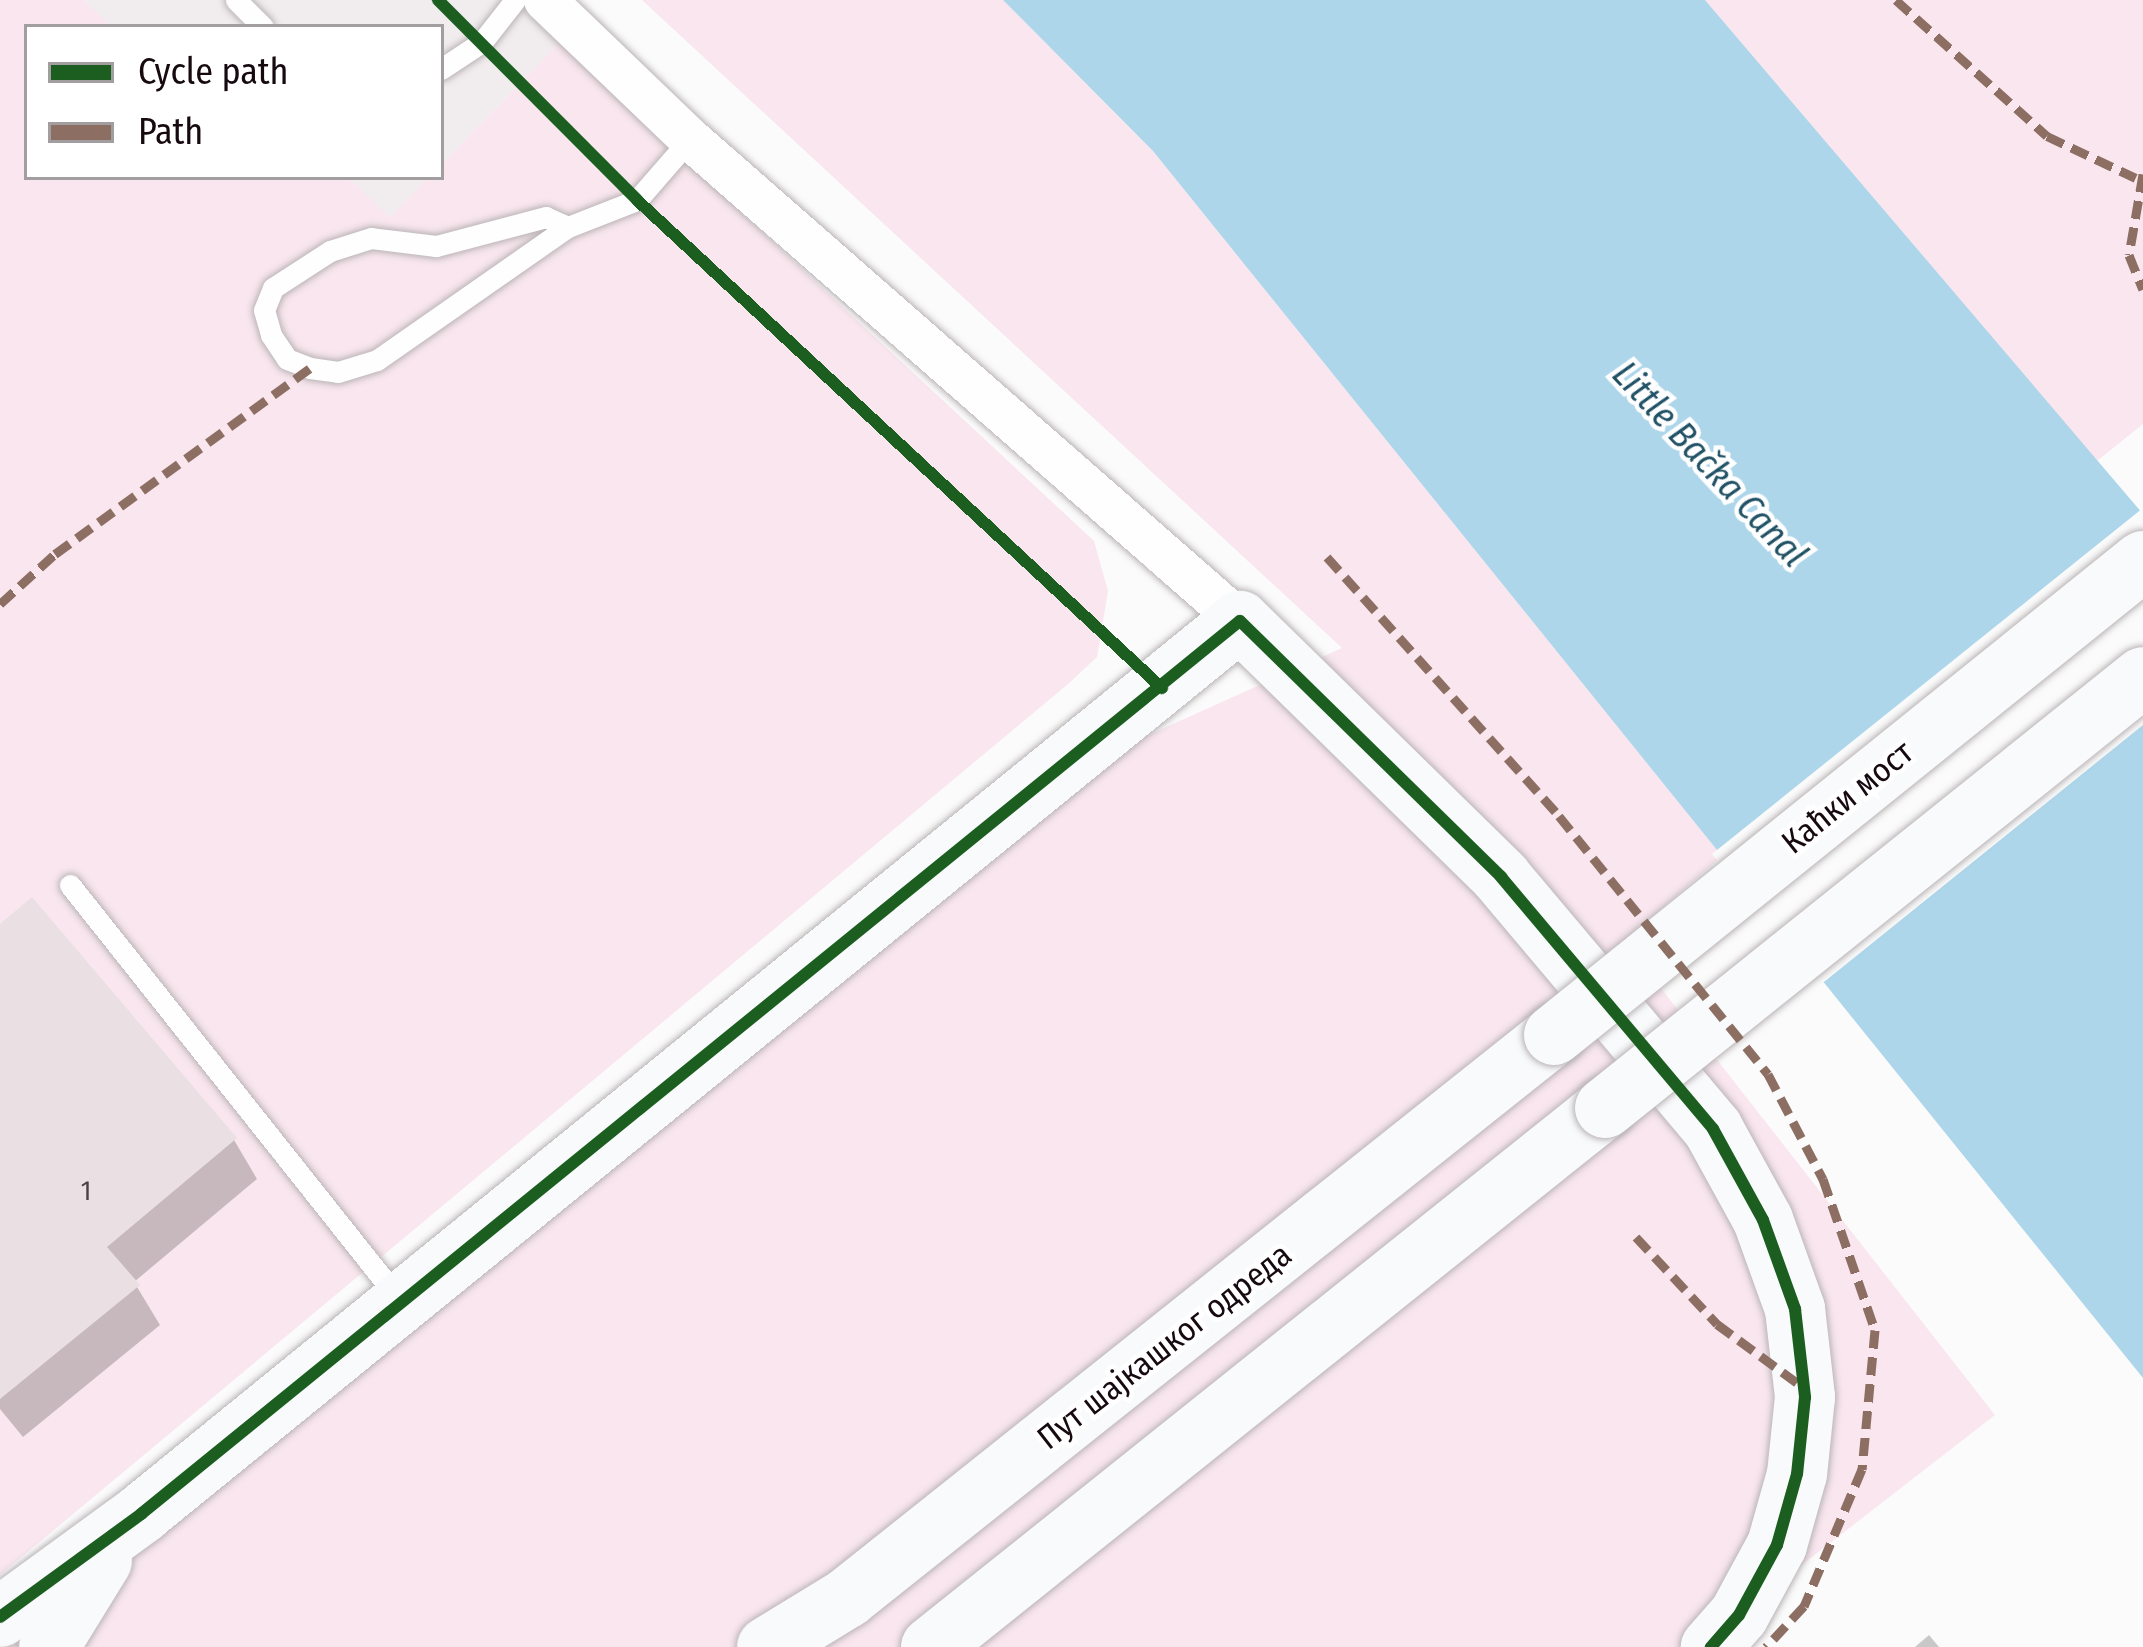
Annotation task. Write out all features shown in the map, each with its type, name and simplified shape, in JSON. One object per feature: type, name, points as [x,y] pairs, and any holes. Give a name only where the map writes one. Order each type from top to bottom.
[{"type":"main road","name":"Каћки мост","points":[[1554,1035],[2143,561]]},
{"type":"main road","points":[[0,1617],[141,1514],[1240,621],[1501,877],[1713,1129],[1762,1220],[1795,1309],[1805,1397],[1797,1474],[1777,1545],[1712,1647]]},
{"type":"main road","points":[[932,1647],[2143,676]]},
{"type":"main road","name":"Пут шајкашког одреда","points":[[767,1647],[847,1598],[1554,1035]]},
{"type":"main road","points":[[49,1647],[71,1600],[141,1514]]},
{"type":"street","points":[[545,0],[690,140],[1240,621]]},
{"type":"lane","points":[[236,0],[260,24]]},
{"type":"lane","points":[[444,67],[482,42],[515,0]]},
{"type":"lane","points":[[568,226],[546,217],[436,246],[371,238],[330,251],[273,288],[264,310],[271,335],[287,359],[310,368],[338,372],[376,360],[568,226],[637,200],[690,140]]},
{"type":"lane","points":[[70,885],[402,1302]]},
{"type":"shaded area","points":[[0,0],[84,0],[109,24],[24,24],[24,180],[350,180],[390,217],[426,180],[444,180],[444,162],[559,43],[1094,541],[1108,591],[1097,657],[0,1575]]},
{"type":"shaded area","points":[[84,0],[514,0],[559,43],[444,162],[444,24],[109,24]]},
{"type":"shaded area","points":[[642,0],[1003,0],[1153,151],[1722,856],[1624,941],[1995,1415],[1696,1647],[0,1647],[0,1630],[1133,742],[1342,648]]},
{"type":"shaded area","points":[[1705,0],[2143,0],[2143,424],[2097,461]]},
{"type":"shaded area","points":[[350,180],[426,180],[390,218]]},
{"type":"water","name":"Little Bačka Canal","points":[[1003,0],[1705,0],[2143,514],[2143,1378],[1153,151]]},
{"type":"pier","points":[[2143,508],[2143,725],[1819,986],[1712,854]]},
{"type":"building","points":[[32,897],[237,1138],[107,1247],[140,1285],[0,1399],[0,924]]},
{"type":"marked path","points":[[1896,0],[2047,136],[2136,178]]},
{"type":"marked path","points":[[2143,174],[2129,255],[2143,289]]},
{"type":"marked path","points":[[0,604],[55,554],[310,368]]},
{"type":"marked path","points":[[1327,557],[1559,816],[1768,1074],[1823,1179],[1875,1330],[1862,1469],[1804,1606],[1766,1647]]},
{"type":"marked path","points":[[1636,1237],[1717,1324],[1804,1388]]},
{"type":"cycle path","points":[[438,0],[637,200],[1162,688]]},
{"type":"cycle path","points":[[0,1617],[141,1514],[1240,621],[1501,877],[1713,1129],[1763,1220],[1795,1309],[1805,1397],[1797,1474],[1777,1545],[1739,1615],[1711,1647]]}]
